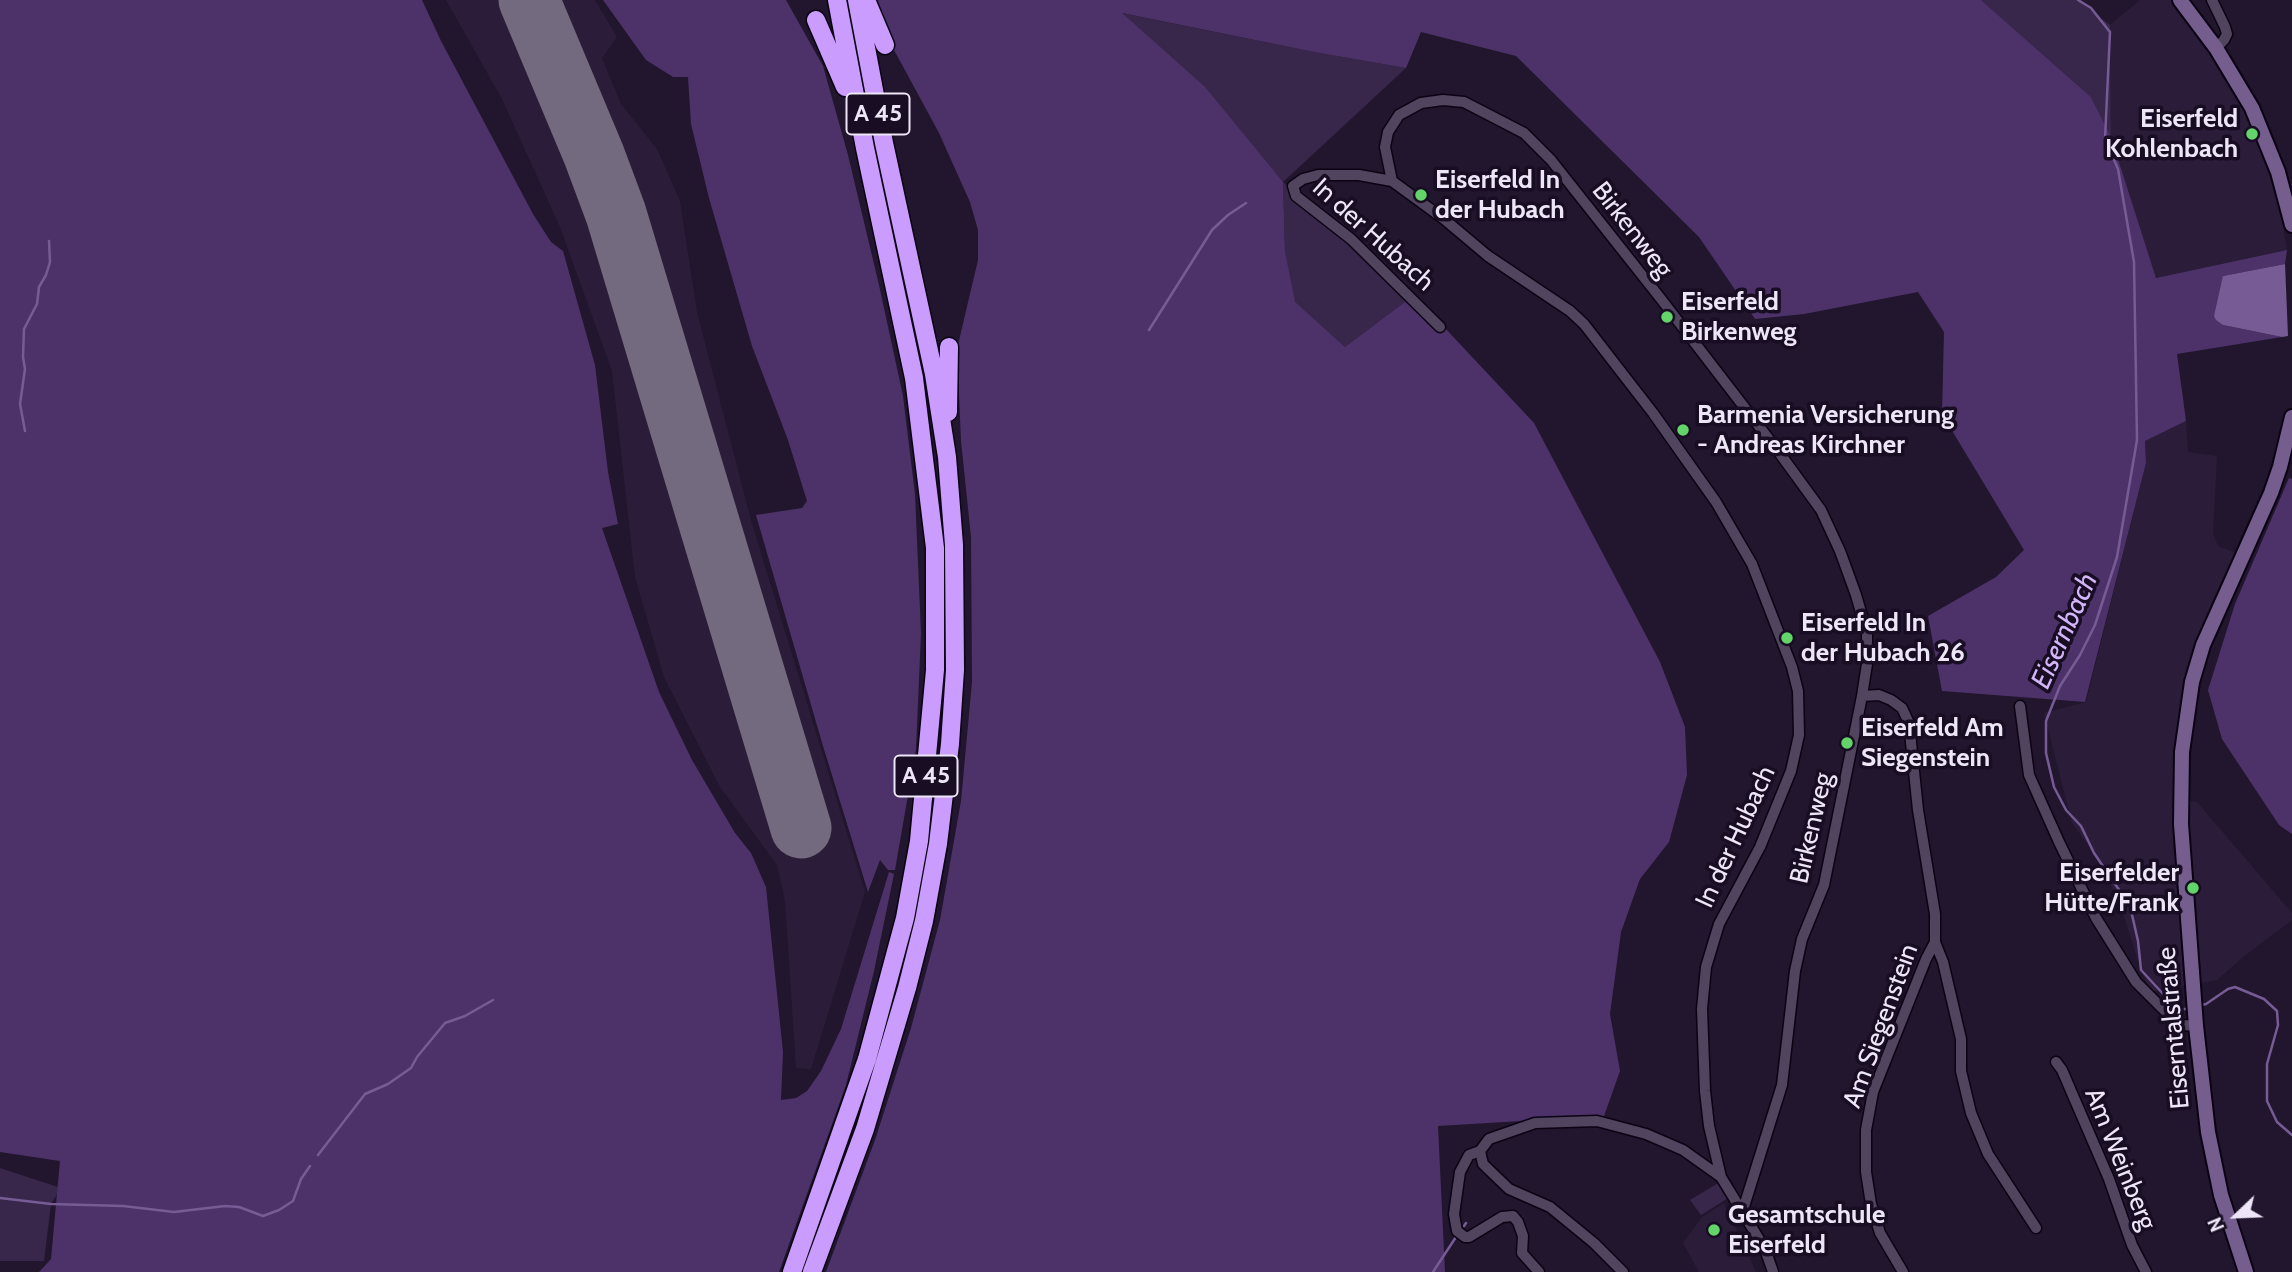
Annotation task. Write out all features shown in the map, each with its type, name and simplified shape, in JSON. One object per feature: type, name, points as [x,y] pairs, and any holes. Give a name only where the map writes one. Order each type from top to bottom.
[{"type":"highway","name":"A 45","points":[[792,1272],[867,1059],[905,918],[919,841],[935,670],[935,548],[914,378],[864,148],[837,0]]},
{"type":"highway","name":"A 45","points":[[812,1272],[865,1129],[924,921],[938,844],[956,670],[954,545],[947,457],[933,374],[857,0]]},
{"type":"highway","points":[[866,0],[884,45]]},
{"type":"highway","points":[[816,20],[847,93],[864,148]]},
{"type":"highway","points":[[947,457],[949,347]]},
{"type":"main road","points":[[2180,0],[2216,48],[2242,89],[2278,172],[2292,225]]},
{"type":"main road","name":"Eiserntalstraße","points":[[2246,1272],[2213,1164],[2195,1013],[2181,824],[2182,752],[2192,682],[2203,645],[2271,493],[2292,417]]},
{"type":"street","points":[[2211,0],[2227,34],[2216,48]]},
{"type":"street","name":"Birkenweg","points":[[1392,181],[1385,147],[1388,132],[1399,115],[1430,101],[1464,102],[1524,133],[1551,160],[1778,451],[1821,510],[1840,551],[1867,633],[1867,664],[1824,886],[1802,939],[1795,971],[1782,1085],[1742,1213]]},
{"type":"street","name":"In der Hubach","points":[[1440,327],[1351,239],[1296,196],[1293,186],[1318,175],[1359,175],[1392,181],[1489,256],[1570,311],[1584,324],[1653,413],[1716,502],[1752,564],[1792,667],[1798,691],[1799,735],[1791,771],[1759,846],[1719,924],[1706,967],[1702,1009],[1705,1091],[1709,1126],[1721,1177]]},
{"type":"street","name":"Am Siegenstein","points":[[1862,696],[1879,695],[1891,699],[1902,708],[1909,723],[1918,810],[1935,914],[1935,942],[1873,1092],[1866,1130],[1871,1204],[1881,1233],[1903,1272]]},
{"type":"street","points":[[2020,706],[2029,775],[2102,929],[2136,982],[2175,1021],[2183,1025],[2195,1013]]},
{"type":"street","points":[[1935,942],[1943,962],[1961,1039],[1961,1071],[1971,1114],[1987,1154],[2036,1228]]},
{"type":"street","name":"Am Weinberg","points":[[2056,1062],[2062,1070],[2109,1179],[2132,1245],[2146,1272]]},
{"type":"street","points":[[1539,1272],[1522,1253],[1523,1236],[1513,1216],[1502,1217],[1469,1237],[1457,1231],[1455,1208],[1460,1172],[1469,1155],[1480,1151],[1489,1139],[1535,1122],[1597,1121],[1646,1134],[1683,1150],[1721,1177],[1765,1249],[1773,1272]]},
{"type":"street","points":[[1480,1151],[1483,1164],[1509,1189],[1550,1207],[1594,1242],[1623,1272]]},
{"type":"shaded area","points":[[0,0],[422,0],[533,214],[551,242],[563,251],[595,365],[608,472],[618,524],[602,528],[659,692],[692,760],[735,833],[751,853],[766,887],[783,1052],[781,1100],[796,1098],[807,1091],[821,1071],[841,1029],[889,872],[894,874],[846,1085],[779,1272],[39,1272],[51,1259],[60,1161],[0,1152]]},
{"type":"shaded area","points":[[446,0],[595,0],[617,37],[602,58],[621,104],[657,149],[680,201],[697,312],[752,524],[865,892],[811,1069],[796,1068],[785,901],[777,865],[720,787],[664,677],[635,577],[612,371],[560,227],[502,99]]},
{"type":"shaded area","points":[[603,0],[786,0],[823,66],[848,155],[903,396],[915,494],[921,633],[916,749],[895,870],[888,870],[880,860],[868,892],[756,515],[802,508],[807,501],[788,440],[752,346],[709,198],[691,124],[688,77],[673,77],[646,60]]},
{"type":"shaded area","points":[[867,0],[1981,0],[2091,97],[2111,137],[2156,278],[2287,250],[2285,264],[2223,276],[2223,325],[2282,337],[2177,354],[2186,421],[2145,441],[2146,463],[2085,702],[1942,691],[1928,616],[1996,577],[2024,550],[1942,414],[1944,332],[1918,292],[1804,314],[1755,319],[1699,237],[1516,56],[1421,32],[1406,68],[1122,13],[1205,87],[1283,182],[1285,251],[1295,302],[1345,347],[1414,295],[1534,423],[1660,662],[1685,727],[1687,775],[1669,842],[1640,879],[1621,932],[1610,1014],[1620,1071],[1604,1116],[1438,1126],[1445,1272],[826,1272],[875,1140],[911,1028],[940,920],[961,801],[972,682],[971,537],[961,441],[957,349],[978,260],[978,230],[970,202],[939,133]]},
{"type":"shaded area","points":[[1981,0],[2078,0],[2110,25],[2111,137],[2091,97]]},
{"type":"shaded area","points":[[2140,0],[2171,0],[2235,92],[2260,146],[2281,213],[2287,250],[2156,278],[2111,137],[2110,25]]},
{"type":"shaded area","points":[[1121,13],[1314,52],[1406,68],[1283,182]]},
{"type":"shaded area","points":[[1283,182],[1414,295],[1345,347],[1294,302],[1285,251]]},
{"type":"shaded area","points":[[2285,264],[2288,336],[2223,325],[2216,320],[2214,316],[2223,276]]},
{"type":"shaded area","points":[[2186,421],[2188,452],[2217,456],[2213,533],[2218,546],[2237,553],[2189,673],[2177,725],[2173,797],[2197,802],[2292,913],[2292,920],[2217,980],[2150,992],[2119,901],[2094,853],[2072,823],[2044,713],[2086,702],[2146,463],[2145,441]]},
{"type":"shaded area","points":[[2289,478],[2292,479],[2292,834],[2279,825],[2222,739],[2208,690],[2235,604]]},
{"type":"shaded area","points":[[0,1168],[61,1188],[51,1204],[44,1261],[0,1261]]},
{"type":"shaded area","points":[[1720,1182],[1730,1197],[1701,1215],[1690,1200]]},
{"type":"shaded area","name":"Gesamtschule Eiserfeld","points":[[1724,1203],[1756,1272],[1699,1272],[1683,1243],[1702,1217]]},
{"type":"waterway","name":"Eisernbach","points":[[2078,0],[2091,8],[2110,32],[2105,139],[2118,169],[2134,262],[2137,440],[2117,557],[2095,625],[2060,686],[2046,721],[2046,753],[2054,787],[2066,810],[2081,826],[2094,853],[2130,906],[2141,970],[2177,1009],[2189,1009]]},
{"type":"waterway","points":[[1149,330],[1212,230],[1246,203]]},
{"type":"waterway","points":[[25,431],[20,404],[25,369],[24,329],[37,304],[39,287],[50,262],[49,241]]},
{"type":"waterway","name":"Eisernbach","points":[[2198,1006],[2235,987],[2264,999],[2277,1011],[2278,1025],[2267,1064],[2267,1101],[2277,1122],[2292,1135]]},
{"type":"waterway","points":[[318,1155],[365,1094],[388,1084],[411,1068],[445,1023],[465,1016],[493,1000]]},
{"type":"waterway","points":[[0,1198],[174,1212],[225,1206],[239,1207],[263,1216],[293,1201],[301,1179],[310,1166]]},
{"type":"waterway","points":[[1433,1272],[1456,1237]]},
{"type":"runway","points":[[529,0],[616,214],[801,828]]},
{"type":"place","name":"Eiserfeld Kohlenbach","points":[[2252,134]]},
{"type":"place","name":"Eiserfeld In der Hubach","points":[[1421,195]]},
{"type":"place","name":"Eiserfeld Birkenweg","points":[[1667,317]]},
{"type":"place","name":"Barmenia Versicherung - Andreas Kirchner","points":[[1683,430]]},
{"type":"place","name":"Eiserfeld In der Hubach 26","points":[[1787,638]]},
{"type":"place","name":"Eiserfeld Am Siegenstein","points":[[1847,743]]},
{"type":"place","name":"Eiserfelder Hütte/Frank","points":[[2193,888]]},
{"type":"place","name":"Gesamtschule Eiserfeld","points":[[1714,1230]]}]
